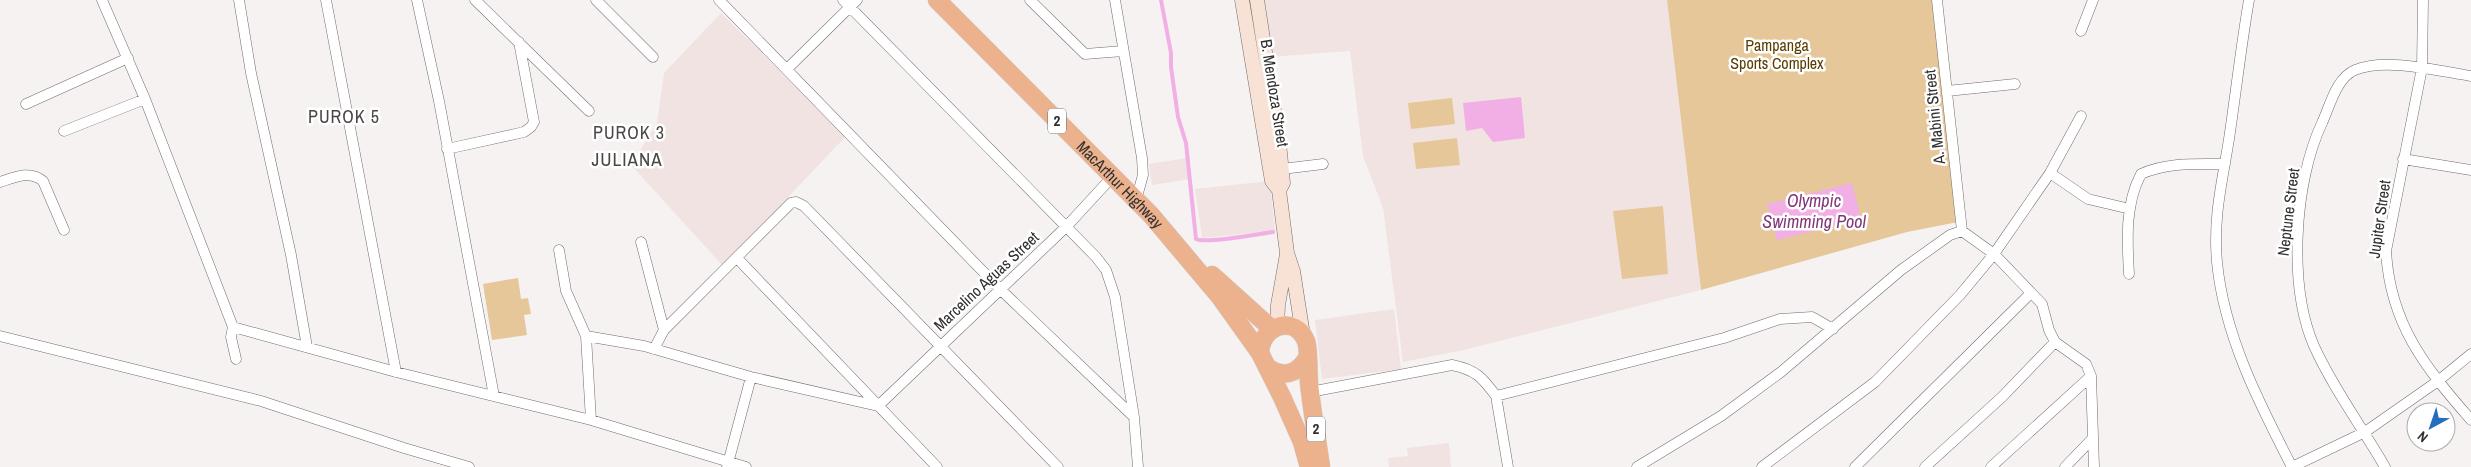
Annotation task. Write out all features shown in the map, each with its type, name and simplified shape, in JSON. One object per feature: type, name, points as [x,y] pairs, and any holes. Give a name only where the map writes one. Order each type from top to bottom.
[{"type":"highway","name":"MacArthur Highway","points":[[937,0],[1113,176],[1176,243],[1274,328],[1291,327],[1303,335]]},
{"type":"highway","name":"MacArthur Highway","points":[[1176,243],[1263,360],[1302,442],[1309,467]]},
{"type":"highway","points":[[1274,328],[1262,339],[1263,360],[1273,372],[1289,374],[1303,365],[1306,358]]},
{"type":"highway","name":"2","points":[[1303,335],[1308,346],[1306,358],[1322,467]]},
{"type":"main road","name":"B. Mendoza Street","points":[[1242,0],[1272,181],[1279,190],[1287,253],[1293,271],[1303,335]]},
{"type":"main road","name":"B. Mendoza Street","points":[[1257,0],[1282,169],[1283,183],[1279,190]]},
{"type":"main road","name":"B. Mendoza Street","points":[[1274,328],[1287,253]]},
{"type":"street","points":[[102,0],[145,99],[233,327],[231,337],[236,359]]},
{"type":"street","points":[[239,0],[251,73],[291,255],[306,347]]},
{"type":"street","points":[[326,0],[396,372]]},
{"type":"street","points":[[417,0],[439,101],[494,396]]},
{"type":"street","points":[[475,0],[589,111]]},
{"type":"street","points":[[596,0],[653,57]]},
{"type":"street","points":[[718,0],[1000,288],[1134,417]]},
{"type":"street","points":[[1030,0],[1085,54],[1123,51]]},
{"type":"street","points":[[1115,0],[1142,158],[1143,175],[1136,200]]},
{"type":"street","name":"A. Mabini Street","points":[[1937,0],[1962,231]]},
{"type":"street","points":[[2082,31],[2093,0]]},
{"type":"street","points":[[2249,0],[2225,164],[2216,210],[2218,265],[2226,308],[2255,394],[2292,467],[2365,432],[2438,381],[2471,354]]},
{"type":"street","name":"Jupiter Street","points":[[2423,0],[2422,68],[2386,251],[2388,277],[2399,318],[2416,350],[2438,381],[2471,420]]},
{"type":"street","points":[[787,69],[850,2],[1096,257],[1106,270],[1112,285],[1134,417],[1138,467]]},
{"type":"street","points":[[447,149],[524,132],[531,127],[534,122],[519,42]]},
{"type":"street","points":[[26,104],[128,58]]},
{"type":"street","name":"Neptune Street","points":[[2385,467],[2337,388],[2314,345],[2303,308],[2296,262],[2296,243],[2301,204],[2317,133],[2345,76],[2364,66],[2378,65],[2422,68],[2471,76]]},
{"type":"street","points":[[1946,91],[2015,84]]},
{"type":"street","points":[[64,131],[145,99]]},
{"type":"street","points":[[1762,467],[1875,382],[1960,295],[1994,254],[2050,173],[2081,116]]},
{"type":"street","points":[[2403,159],[2471,170]]},
{"type":"street","points":[[1282,169],[1323,164]]},
{"type":"street","points":[[2129,274],[2130,210],[2134,187],[2141,174],[2172,165],[2225,164]]},
{"type":"street","points":[[2050,173],[2088,199],[2130,210]]},
{"type":"street","points":[[0,182],[20,175],[37,176],[43,181],[64,230]]},
{"type":"street","name":"Marcelino Aguas Street","points":[[878,406],[1066,227],[1113,176]]},
{"type":"street","points":[[654,349],[664,330],[791,203],[796,202],[804,206],[1058,467]]},
{"type":"street","points":[[1637,467],[1721,416],[1781,372],[1901,270],[1950,235],[1962,231],[1994,254],[2030,294],[2042,304],[2049,330],[2055,342],[2086,364],[2091,376],[2094,467]]},
{"type":"street","points":[[641,242],[664,330]]},
{"type":"street","points":[[559,250],[566,291],[586,336],[591,420]]},
{"type":"street","points":[[736,258],[937,467]]},
{"type":"street","points":[[1855,467],[2030,294]]},
{"type":"street","points":[[1496,396],[1724,338],[1780,319],[1812,317],[1833,329]]},
{"type":"street","points":[[233,327],[396,372],[591,420],[728,465],[746,467]]},
{"type":"street","points":[[0,336],[261,401],[404,448],[469,467]]},
{"type":"street","points":[[586,336],[654,349],[751,378],[878,406]]},
{"type":"street","points":[[1925,467],[2002,397],[2055,342]]},
{"type":"street","points":[[1310,392],[1452,365],[1471,369],[1486,381],[1496,396],[1508,467]]},
{"type":"street","points":[[1991,467],[2091,376]]},
{"type":"street","points":[[728,465],[751,378]]},
{"type":"street","points":[[2065,467],[2093,438]]},
{"type":"shaded area","points":[[1259,0],[1667,0],[1701,290],[1464,350],[1403,362],[1383,208],[1363,156],[1350,51],[1269,57]]},
{"type":"shaded area","points":[[721,13],[846,136],[723,266],[631,165],[657,123],[664,73]]},
{"type":"shaded area","points":[[1187,158],[1190,179],[1152,185],[1149,164]]},
{"type":"shaded area","points":[[1270,181],[1275,231],[1202,238],[1195,189]]},
{"type":"shaded area","points":[[1394,309],[1401,369],[1322,379],[1315,320]]},
{"type":"shaded area","points":[[1449,443],[1451,467],[1389,467],[1388,458],[1408,456],[1407,448]]},
{"type":"green space","name":"Pampanga Sports Complex","points":[[1667,0],[1936,0],[1958,222],[1907,232],[1701,290]]},
{"type":"green space","points":[[1452,98],[1455,124],[1411,129],[1408,103]]},
{"type":"green space","points":[[1457,138],[1460,165],[1416,169],[1413,143]]},
{"type":"green space","points":[[1663,206],[1668,274],[1622,279],[1613,211]]},
{"type":"green space","points":[[518,278],[521,299],[528,298],[531,314],[524,315],[527,335],[492,340],[483,284]]},
{"type":"water","points":[[1521,97],[1525,138],[1493,142],[1482,128],[1466,131],[1463,103]]},
{"type":"water","name":"Olympic Swimming Pool","points":[[1852,183],[1861,219],[1777,240],[1767,204]]},
{"type":"waterway","points":[[1161,0],[1171,53],[1171,67],[1178,117],[1186,143],[1196,239],[1221,240],[1273,232]]},
{"type":"district","name":"PUROK 5","points":[[344,117]]},
{"type":"district","name":"PUROK 3","points":[[629,133]]},
{"type":"district","name":"JULIANA","points":[[627,159]]}]
